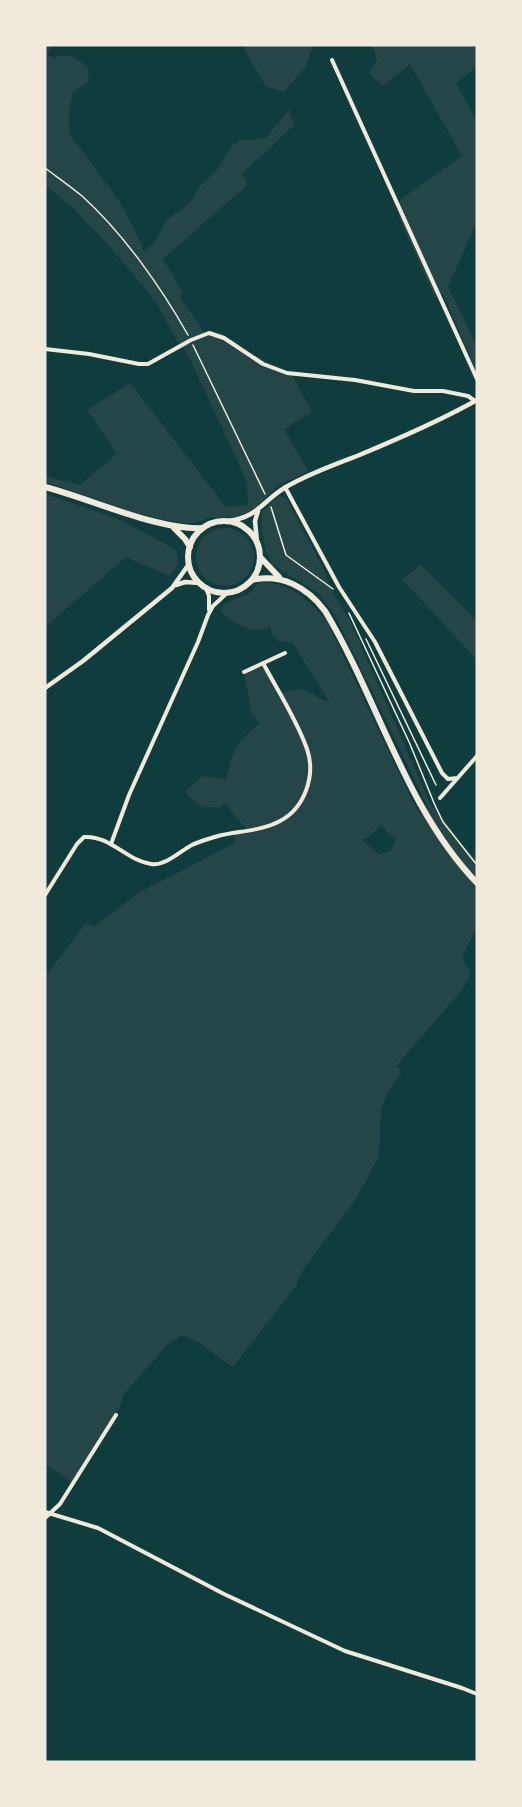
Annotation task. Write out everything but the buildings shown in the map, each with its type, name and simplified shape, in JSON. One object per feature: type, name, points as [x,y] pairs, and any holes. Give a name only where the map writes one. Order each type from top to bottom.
[{"type":"main road","points":[[45,487],[79,497],[124,515],[171,525],[192,529],[203,528],[220,521],[240,525],[250,532],[257,542],[260,558],[258,570],[252,580],[241,589],[227,593],[216,592],[203,586],[193,575],[189,564],[190,548],[193,540],[203,528]]},
{"type":"main road","points":[[171,525],[185,539],[190,548]]},
{"type":"main road","points":[[260,558],[273,573],[310,594],[325,611],[424,811],[453,855],[477,883]]},
{"type":"main road","points":[[252,580],[272,577],[282,579]]},
{"type":"street","points":[[332,60],[477,379]]},
{"type":"street","points":[[45,349],[148,364],[190,340],[209,333],[218,335],[263,364],[287,373],[355,380],[414,391],[442,390],[468,396],[476,401]]},
{"type":"street","points":[[228,521],[239,520],[258,512],[274,495],[299,479],[416,431],[476,401]]},
{"type":"street","points":[[285,488],[330,573],[375,642],[442,773],[448,778],[457,778]]},
{"type":"street","points":[[257,542],[255,521],[258,512]]},
{"type":"street","points":[[45,688],[83,662],[172,588],[189,564]]},
{"type":"street","points":[[172,588],[185,582],[203,586],[209,596],[208,615]]},
{"type":"street","points":[[111,844],[129,795],[208,615],[213,606],[227,593]]},
{"type":"street","points":[[244,672],[285,653]]},
{"type":"street","points":[[45,895],[76,844],[84,837],[98,838],[151,864],[163,863],[193,845],[234,832],[265,827],[292,813],[301,802],[310,777],[307,750],[263,663]]},
{"type":"street","points":[[440,798],[477,756]]},
{"type":"street","points":[[45,1518],[60,1504],[116,1415]]},
{"type":"street","points":[[45,1512],[107,1533],[224,1594],[345,1651],[477,1694]]},
{"type":"path","points":[[45,168],[81,196],[120,238],[173,309],[263,491]]},
{"type":"path","points":[[271,507],[286,555],[338,593]]},
{"type":"path","points":[[347,610],[410,744],[443,822],[477,865]]},
{"type":"path","points":[[364,635],[436,785]]},
{"type":"shaded area","points":[[45,45],[52,45],[47,55],[54,58],[73,57],[89,69],[88,82],[73,93],[69,110],[69,133],[119,201],[144,252],[154,243],[167,219],[183,209],[195,196],[197,189],[217,170],[232,146],[239,141],[266,138],[289,109],[294,125],[242,174],[247,185],[163,259],[183,293],[179,296],[203,331],[221,333],[261,359],[291,373],[312,412],[284,429],[308,472],[279,485],[252,512],[237,517],[208,518],[195,523],[180,523],[117,509],[94,498],[45,482],[45,476],[80,485],[117,454],[87,410],[130,383],[226,507],[248,505],[247,487],[237,460],[186,351],[179,344],[156,302],[112,249],[71,206],[45,185]]},
{"type":"shaded area","points":[[246,45],[313,45],[307,65],[284,92],[266,87],[244,49]]},
{"type":"shaded area","points":[[371,45],[477,45],[477,66],[456,83],[477,122],[477,222],[448,286],[477,346],[477,372],[443,294],[435,298],[399,217],[400,200],[462,156],[410,64],[383,86],[369,73],[377,60]]},
{"type":"shaded area","points":[[45,494],[116,518],[177,550],[176,567],[169,576],[126,557],[45,627]]},
{"type":"shaded area","points":[[279,496],[287,499],[323,568],[333,594],[350,621],[432,808],[435,807],[472,857],[477,853],[477,927],[463,956],[463,962],[470,970],[470,975],[463,989],[396,1066],[402,1071],[387,1094],[381,1110],[379,1156],[365,1183],[351,1206],[304,1268],[295,1287],[233,1367],[198,1342],[182,1335],[168,1344],[123,1395],[117,1412],[73,1483],[45,1464],[45,977],[86,923],[94,927],[140,892],[235,843],[234,832],[247,829],[225,802],[221,807],[205,806],[192,800],[185,791],[203,776],[226,780],[231,761],[240,742],[260,723],[252,715],[244,672],[263,663],[279,694],[301,690],[330,703],[293,643],[278,641],[270,627],[250,629],[232,621],[221,612],[224,604],[250,593],[259,582],[280,585],[289,589],[313,606],[327,622],[420,814],[429,809],[335,615],[318,593],[272,564],[266,552],[261,525],[262,511]],"holes":[[[381,825],[390,835],[396,837],[392,850],[379,854],[362,840]]]},
{"type":"shaded area","points":[[225,528],[236,530],[249,541],[254,557],[252,568],[241,581],[225,586],[214,584],[201,573],[196,557],[198,546],[209,533]]},
{"type":"shaded area","points":[[421,565],[477,621],[477,660],[402,579]]}]
